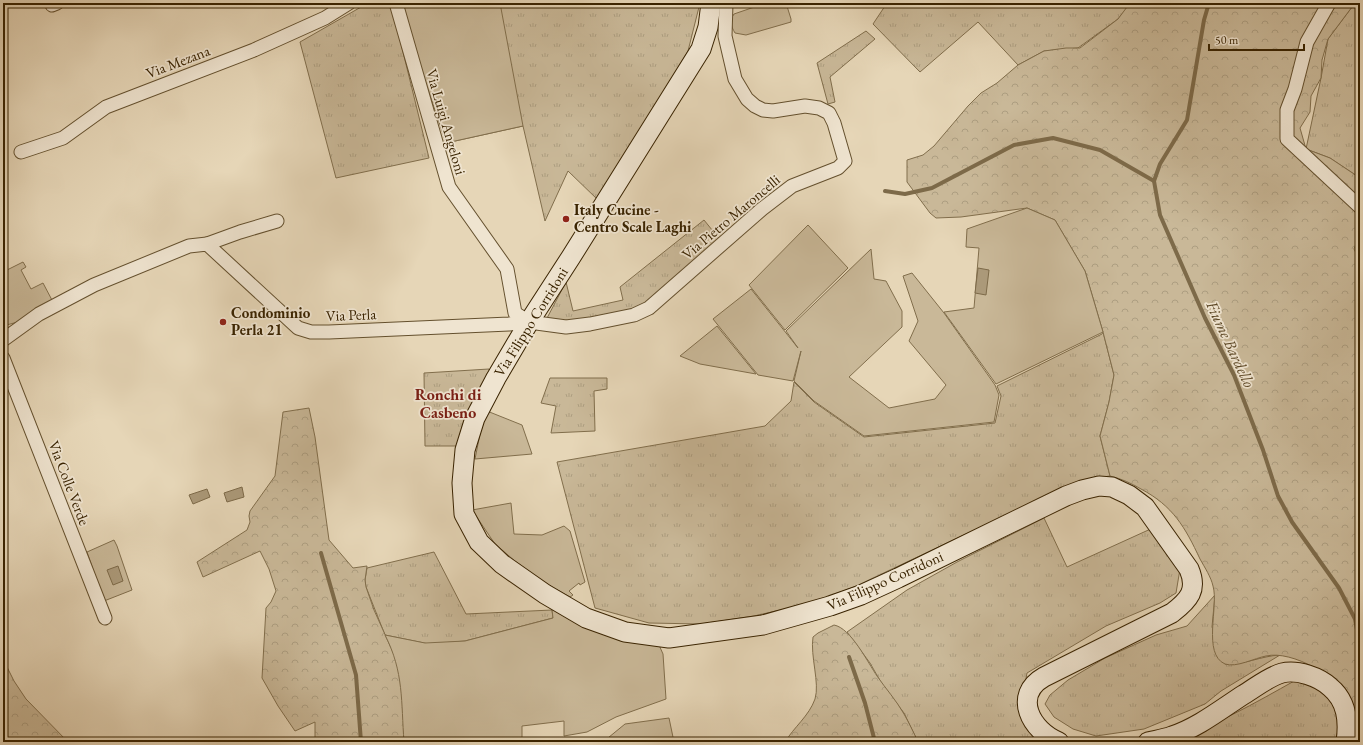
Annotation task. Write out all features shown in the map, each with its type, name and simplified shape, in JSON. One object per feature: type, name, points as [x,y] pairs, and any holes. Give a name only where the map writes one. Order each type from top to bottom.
[{"type":"street","name":"Via Mezana","points":[[21,152],[63,138],[106,107],[254,50],[325,18],[349,3]]},
{"type":"street","name":"Via Luigi Angeloni","points":[[396,3],[449,187],[507,269],[515,313],[529,322]]},
{"type":"street","name":"Via Filippo Corridoni","points":[[711,3],[708,26],[701,49],[529,322],[496,378],[475,418],[465,450],[462,483],[464,514],[479,542],[502,564],[545,594],[586,618],[625,632],[669,638],[763,625],[810,613],[861,595],[1066,496],[1092,487],[1112,487],[1129,495],[1145,507],[1189,569],[1192,576],[1193,590],[1182,606],[1162,619],[1038,680],[1033,686],[1027,702],[1032,720],[1043,733],[1059,742]]},
{"type":"street","name":"Via Pietro Maroncelli","points":[[529,322],[566,327],[590,324],[634,315],[649,308],[762,209],[792,186],[838,168],[845,161],[834,123],[829,113],[819,108],[805,106],[773,111],[763,110],[755,106],[747,99],[735,79],[725,36],[726,3]]},
{"type":"street","points":[[1329,3],[1307,42],[1295,89],[1287,110],[1287,139],[1360,207]]},
{"type":"street","points":[[3,340],[39,314],[94,285],[189,246],[207,244],[277,221]]},
{"type":"street","name":"Via Perla","points":[[207,244],[298,328],[311,332],[529,322]]},
{"type":"street","name":"Via Colle Verde","points":[[3,358],[105,618]]},
{"type":"street","points":[[1148,742],[1172,736],[1191,728],[1268,679],[1290,672],[1316,678],[1327,684],[1338,694],[1344,705],[1346,715],[1346,742]]},
{"type":"green space","points":[[368,3],[391,3],[429,158],[336,178],[300,42]]},
{"type":"green space","points":[[401,3],[596,3],[596,5],[609,3],[700,3],[688,51],[598,200],[568,171],[545,221],[523,126],[446,143]]},
{"type":"green space","points":[[401,3],[500,3],[523,126],[446,143],[402,12]]},
{"type":"green space","points":[[766,3],[786,3],[791,22],[746,35],[735,33],[731,24],[731,19],[734,14]]},
{"type":"green space","points":[[887,3],[1131,3],[1118,19],[1078,48],[1044,51],[1018,65],[978,22],[920,72],[873,24]]},
{"type":"green space","points":[[1130,3],[1355,3],[1328,39],[1322,60],[1321,78],[1311,96],[1310,112],[1300,128],[1306,149],[1330,158],[1360,178],[1360,234],[1354,249],[1360,261],[1360,729],[1350,701],[1344,692],[1336,683],[1314,667],[1289,657],[1277,655],[1266,656],[1234,665],[1225,664],[1218,659],[1214,650],[1213,640],[1213,586],[1189,537],[1177,518],[1162,503],[1134,485],[1110,476],[1100,436],[1114,375],[1085,271],[1055,220],[1027,208],[961,217],[936,218],[930,213],[907,182],[907,160],[923,155],[934,146],[981,93],[997,83],[1018,65],[1044,51],[1080,48],[1118,19]]},
{"type":"green space","points":[[1355,3],[1360,3],[1360,178],[1330,158],[1306,149],[1328,39]]},
{"type":"green space","points":[[866,31],[875,39],[830,77],[835,102],[828,104],[817,63]]},
{"type":"green space","points":[[1027,208],[1055,220],[1085,271],[1103,332],[996,384],[944,312],[974,308],[979,248],[966,247],[967,229]]},
{"type":"green space","points":[[704,220],[721,241],[644,308],[594,322],[546,320],[566,282],[573,311],[623,300],[620,287]]},
{"type":"green space","points":[[808,225],[848,268],[785,330],[749,285]]},
{"type":"green space","points":[[871,249],[874,279],[886,281],[902,311],[902,327],[849,377],[889,408],[935,399],[946,385],[909,341],[918,321],[903,276],[912,273],[944,313],[995,385],[999,395],[994,422],[864,436],[814,401],[794,381],[801,351],[793,381],[758,375],[713,319],[751,289],[798,348],[786,331]]},
{"type":"green space","points":[[23,262],[26,267],[21,270],[31,289],[43,283],[53,302],[16,323],[3,325],[3,272]]},
{"type":"green space","points":[[717,326],[756,374],[700,364],[680,356]]},
{"type":"green space","points":[[1103,332],[1114,375],[1100,436],[1110,476],[1096,478],[1040,499],[854,587],[807,604],[754,616],[701,624],[649,623],[595,608],[557,462],[765,426],[791,401],[794,382],[814,402],[864,437],[995,423],[1001,396],[997,386],[1102,334]]},
{"type":"green space","points":[[489,369],[490,372],[457,446],[425,446],[424,373]]},
{"type":"green space","points":[[550,378],[607,378],[607,389],[594,391],[595,431],[551,433],[556,406],[541,403]]},
{"type":"green space","points":[[309,408],[315,437],[329,540],[353,568],[367,566],[365,580],[366,587],[374,610],[396,659],[400,675],[403,697],[404,742],[315,742],[315,722],[295,731],[278,706],[262,678],[266,608],[271,602],[276,591],[269,569],[260,551],[203,577],[197,562],[247,530],[250,522],[250,511],[275,476],[283,412]]},
{"type":"green space","points":[[487,411],[522,425],[532,454],[475,459],[480,434]]},
{"type":"green space","points":[[511,503],[514,534],[542,535],[564,526],[570,531],[585,582],[580,585],[579,583],[569,591],[573,595],[570,597],[545,583],[495,544],[472,510]]},
{"type":"green space","points":[[1044,518],[1067,567],[1155,527],[1181,563],[1176,593],[1160,603],[1106,626],[1027,673],[1023,695],[1028,721],[1040,742],[918,742],[904,713],[882,684],[870,663],[847,632],[907,590],[957,562]]},
{"type":"green space","points":[[114,540],[132,590],[104,601],[87,552]]},
{"type":"green space","points":[[434,552],[466,614],[552,610],[553,618],[465,641],[429,644],[385,635],[366,587],[365,580],[367,568]]},
{"type":"green space","points":[[1215,595],[1212,627],[1225,664],[1239,663],[1280,655],[1221,691],[1205,704],[1144,729],[1096,736],[1073,729],[1054,717],[1045,704],[1050,695],[1068,680],[1105,658],[1156,635],[1187,626]]},
{"type":"green space","points":[[557,609],[659,645],[663,654],[666,699],[616,717],[587,732],[564,736],[564,721],[522,726],[522,742],[404,742],[399,675],[396,662],[385,635],[425,643],[465,641],[553,618],[552,610]]},
{"type":"green space","points":[[834,625],[847,632],[853,639],[901,709],[918,742],[785,742],[809,711],[815,699],[816,685],[812,644],[813,637]]},
{"type":"green space","points":[[3,659],[14,681],[26,699],[68,742],[3,742]]},
{"type":"green space","points":[[1296,680],[1313,681],[1332,697],[1342,715],[1341,742],[1168,742],[1217,722]]},
{"type":"green space","points":[[669,718],[674,742],[603,742],[625,724]]},
{"type":"shaded area","points":[[978,268],[989,270],[986,295],[975,293]]},
{"type":"shaded area","points":[[242,487],[244,497],[227,502],[224,493]]},
{"type":"shaded area","points":[[207,489],[210,497],[193,504],[189,495]]},
{"type":"shaded area","points":[[118,566],[123,581],[113,585],[107,570]]},
{"type":"waterway","name":"Fiume Bardello","points":[[1209,3],[1204,20],[1187,120],[1160,164],[1154,181],[1160,215],[1205,318],[1234,375],[1263,450],[1278,496],[1292,522],[1339,588],[1355,619],[1360,686]]},
{"type":"waterway","points":[[885,191],[905,194],[932,188],[1014,145],[1053,138],[1100,150],[1154,181]]},
{"type":"waterway","points":[[321,553],[356,675],[361,742]]},
{"type":"waterway","points":[[849,657],[865,703],[875,742]]},
{"type":"place","name":"Italy Cucine - Centro Scale Laghi","points":[[566,219]]},
{"type":"place","name":"Condominio Perla 21","points":[[223,322]]},
{"type":"district","name":"Ronchi di Casbeno","points":[[448,403]]}]
